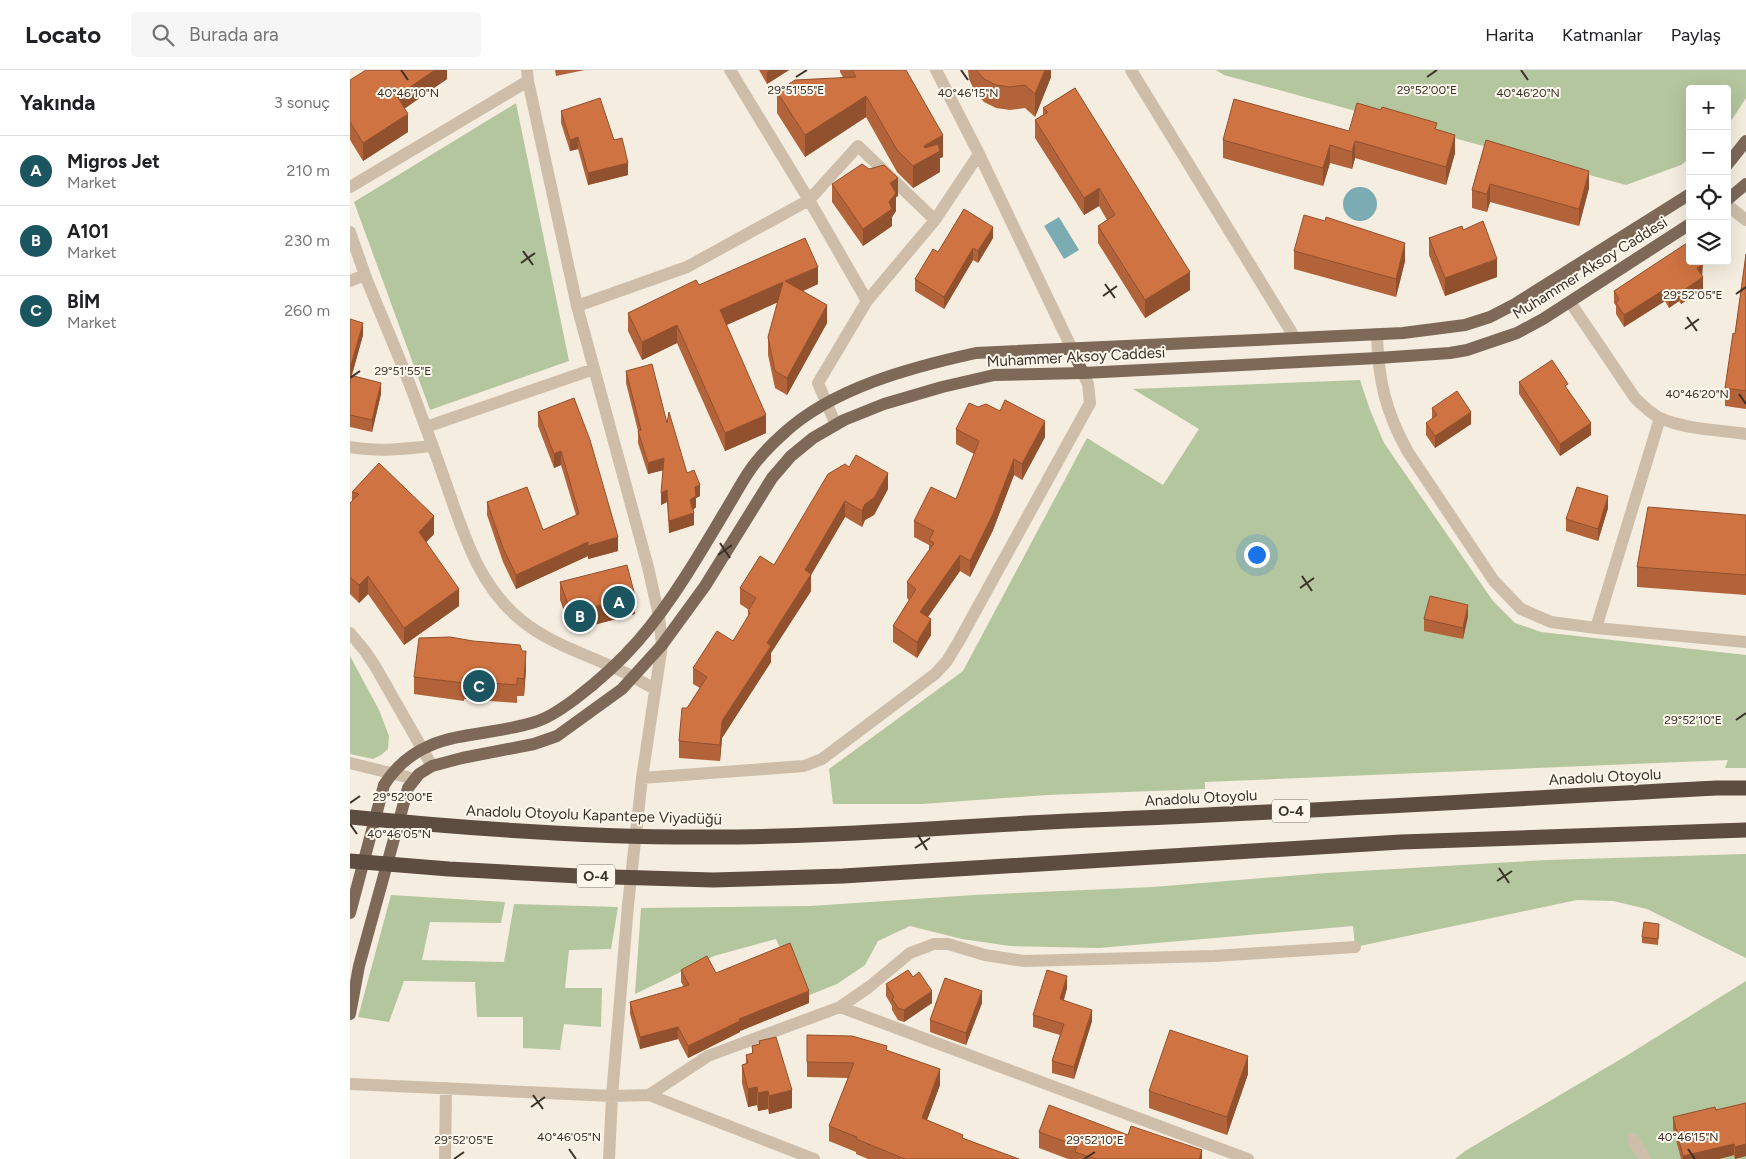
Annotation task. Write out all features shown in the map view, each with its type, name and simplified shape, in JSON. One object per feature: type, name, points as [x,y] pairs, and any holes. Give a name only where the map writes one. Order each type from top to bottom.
[{"type":"highway","name":"Anadolu Otoyolu","points":[[836,835],[1090,820],[1198,817],[1678,790],[1746,788]]},
{"type":"highway","name":"Anadolu Otoyolu Kapantepe Viyadüğü","points":[[350,817],[450,827],[588,835],[712,838],[836,835]]},
{"type":"highway","name":"O-4","points":[[350,861],[449,869],[579,876],[713,880],[843,876],[1401,842],[1746,830]]},
{"type":"main road","points":[[1731,160],[1746,141]]},
{"type":"main road","points":[[1731,197],[1746,184]]},
{"type":"main road","name":"Muhammer Aksoy Caddesi","points":[[350,913],[384,785],[406,758],[421,749],[442,741],[538,722],[564,707],[614,667],[660,616],[756,462],[784,433],[805,416],[826,404],[877,381],[949,359],[976,354],[1403,333],[1465,325],[1490,317],[1515,304],[1686,197]]},
{"type":"main road","name":"Muhammer Aksoy Caddesi","points":[[350,1014],[359,966],[408,788],[419,774],[432,766],[534,744],[557,736],[622,689],[662,645],[706,586],[772,478],[791,456],[814,438],[836,425],[884,404],[942,387],[994,375],[1083,373],[1450,353],[1484,345],[1517,333],[1570,302],[1686,227]]},
{"type":"main road","points":[[1072,349],[1083,373]]},
{"type":"street","points":[[730,70],[809,200],[867,301]]},
{"type":"street","points":[[936,70],[979,154],[1072,349]]},
{"type":"street","points":[[1131,70],[1295,338]]},
{"type":"street","points":[[350,187],[527,75],[577,306],[660,616],[662,645],[642,778],[628,905],[612,1096],[609,1159]]},
{"type":"street","points":[[577,306],[687,267],[809,200],[858,146],[935,220]]},
{"type":"street","points":[[836,425],[818,383],[867,301],[935,220],[979,154]]},
{"type":"street","points":[[1731,207],[1746,220]]},
{"type":"street","points":[[350,232],[365,276],[426,427],[475,563],[487,583],[502,602],[521,620],[542,635],[571,650],[614,667],[656,689]]},
{"type":"street","points":[[350,281],[365,276]]},
{"type":"street","points":[[1570,302],[1635,398],[1647,410],[1660,418],[1680,424],[1746,434]]},
{"type":"street","points":[[1377,334],[1378,358],[1387,408],[1398,434],[1494,581],[1507,597],[1521,608],[1551,622],[1746,642]]},
{"type":"street","points":[[426,427],[594,369]]},
{"type":"street","points":[[642,778],[804,766],[822,760],[934,674],[947,661],[959,641],[1090,403],[1088,384],[1083,373]]},
{"type":"street","points":[[1596,628],[1660,418]]},
{"type":"street","points":[[350,447],[377,450],[432,446]]},
{"type":"street","points":[[350,633],[365,650],[375,666],[432,766]]},
{"type":"street","points":[[350,763],[415,779]]},
{"type":"street","points":[[649,1095],[708,1056],[840,1007],[869,987],[910,953],[934,944],[948,944],[985,955],[1024,962],[1214,956],[1355,947]]},
{"type":"street","points":[[840,1007],[1248,1159]]},
{"type":"street","points":[[350,1084],[612,1096],[649,1095],[791,1154],[814,1159]]},
{"type":"street","points":[[445,1159],[446,1088]]},
{"type":"street","points":[[1633,1139],[1645,1159]]},
{"type":"green space","points":[[1216,70],[1746,70],[1746,98],[1731,121],[1731,85],[1686,85],[1686,161],[1681,165],[1626,185],[1224,75]]},
{"type":"green space","points":[[516,103],[569,361],[430,410],[354,202]]},
{"type":"green space","points":[[1360,380],[1384,443],[1493,601],[1515,623],[1541,632],[1746,655],[1746,768],[1725,768],[1728,760],[1205,782],[1205,789],[1047,795],[922,804],[833,804],[829,769],[963,671],[1087,438],[1163,485],[1199,429],[1133,389]]},
{"type":"green space","points":[[350,656],[379,710],[389,736],[388,749],[373,759],[350,754]]},
{"type":"green space","points":[[1746,854],[1746,958],[1647,909],[1613,901],[1577,900],[1355,947],[1353,926],[1099,948],[1010,946],[962,939],[910,926],[878,941],[865,965],[837,984],[802,998],[776,939],[714,956],[635,994],[641,908],[811,906],[974,895],[1153,887],[1326,873],[1547,860]]},
{"type":"green space","points":[[391,895],[505,902],[501,923],[430,922],[422,960],[504,962],[514,904],[618,907],[611,949],[569,950],[565,988],[602,988],[601,1027],[564,1024],[560,1050],[523,1048],[523,1017],[477,1017],[475,982],[404,981],[389,1022],[358,1017]]},
{"type":"green space","points":[[1746,981],[1746,1159],[1455,1159],[1465,1151],[1631,1053]]},
{"type":"water","points":[[1360,187],[1367,188],[1372,192],[1376,197],[1376,211],[1372,216],[1367,220],[1360,221],[1353,220],[1348,216],[1344,211],[1343,204],[1344,197],[1348,192],[1353,188]]},
{"type":"water","points":[[1059,217],[1079,250],[1064,259],[1044,226]]},
{"type":"building","points":[[366,70],[435,70],[397,96],[408,114],[363,143],[350,122],[350,80]]},
{"type":"building","points":[[852,70],[906,70],[943,135],[924,146],[925,148],[938,144],[940,151],[913,166],[897,150],[866,96],[805,135],[777,92],[795,80],[856,77]]},
{"type":"building","points":[[976,70],[1045,70],[1035,94],[1025,85],[1010,87],[996,85],[984,79]]},
{"type":"building","points":[[1075,88],[1190,272],[1145,300],[1098,226],[1115,215],[1099,188],[1084,198],[1035,120],[1048,112],[1043,108]]},
{"type":"building","points":[[600,98],[614,140],[622,138],[628,163],[588,173],[578,137],[570,140],[561,111]]},
{"type":"building","points":[[1234,99],[1349,131],[1357,103],[1381,110],[1382,107],[1437,123],[1435,129],[1455,135],[1446,167],[1355,141],[1352,152],[1330,145],[1323,168],[1223,140]]},
{"type":"building","points":[[1486,140],[1589,171],[1579,209],[1490,184],[1487,194],[1472,190]]},
{"type":"building","points":[[862,164],[869,169],[884,165],[898,178],[890,183],[896,193],[889,202],[892,209],[863,229],[832,184]]},
{"type":"building","points":[[964,209],[993,227],[978,251],[973,248],[944,297],[915,279],[933,249],[938,252]]},
{"type":"building","points":[[1304,215],[1325,221],[1326,217],[1405,243],[1396,279],[1294,251]]},
{"type":"building","points":[[1483,221],[1497,259],[1445,278],[1429,238],[1462,226],[1463,230]]},
{"type":"building","points":[[805,238],[818,267],[785,281],[827,305],[787,378],[775,371],[768,337],[783,282],[720,310],[766,415],[725,433],[677,325],[642,342],[628,313],[696,280],[699,285]]},
{"type":"building","points":[[1686,244],[1686,265],[1702,265],[1697,268],[1703,277],[1681,292],[1679,289],[1669,296],[1665,289],[1624,315],[1616,303],[1619,300],[1614,291]]},
{"type":"building","points":[[1746,254],[1746,391],[1725,388],[1733,333],[1735,334]]},
{"type":"building","points":[[350,319],[363,323],[350,369]]},
{"type":"building","points":[[1552,360],[1568,384],[1565,386],[1591,423],[1560,444],[1519,382]]},
{"type":"building","points":[[652,364],[667,423],[669,412],[687,473],[694,470],[700,485],[695,487],[696,496],[690,500],[694,513],[669,521],[667,490],[661,493],[664,458],[648,463],[638,431],[641,430],[626,371]]},
{"type":"building","points":[[350,375],[381,383],[372,420],[350,415]]},
{"type":"building","points":[[1457,391],[1471,412],[1435,436],[1426,423],[1437,415],[1432,408]]},
{"type":"building","points":[[574,398],[590,440],[618,537],[588,546],[588,542],[516,575],[503,548],[487,502],[527,487],[543,530],[579,514],[561,451],[554,454],[538,412]]},
{"type":"building","points":[[1005,400],[1045,421],[1022,464],[1014,459],[993,514],[970,561],[960,555],[920,612],[931,619],[917,642],[893,626],[916,589],[907,582],[934,543],[929,540],[934,531],[914,521],[931,487],[956,499],[979,441],[956,429],[969,403],[978,407],[986,404],[1000,411]]},
{"type":"building","points":[[856,455],[888,473],[874,498],[865,504],[862,511],[845,501],[805,570],[811,574],[767,643],[771,646],[722,721],[720,745],[679,741],[682,708],[687,708],[707,677],[693,668],[717,631],[733,641],[750,613],[748,611],[756,598],[740,588],[760,556],[774,565],[828,474],[845,464],[849,467]]},
{"type":"building","points":[[379,463],[434,516],[419,532],[459,589],[404,628],[368,576],[359,585],[350,577],[350,503],[359,494],[352,492]]},
{"type":"building","points":[[1577,487],[1608,496],[1598,529],[1566,519]]},
{"type":"building","points":[[1648,507],[1746,515],[1746,575],[1637,567]]},
{"type":"building","points":[[627,565],[635,596],[571,613],[560,582]]},
{"type":"building","points":[[1430,596],[1468,605],[1463,628],[1424,619]]},
{"type":"building","points":[[450,637],[520,645],[522,651],[526,651],[524,679],[517,678],[517,685],[464,681],[464,683],[414,677],[419,638]]},
{"type":"building","points":[[1644,922],[1659,924],[1658,939],[1642,937]]},
{"type":"building","points":[[790,943],[809,991],[739,1019],[740,1021],[688,1046],[678,1027],[640,1037],[630,1002],[689,985],[681,970],[707,956],[716,973]]},
{"type":"building","points":[[908,970],[913,977],[919,972],[932,991],[904,1010],[898,1008],[886,984]]},
{"type":"building","points":[[1047,970],[1067,976],[1060,999],[1092,1010],[1074,1067],[1052,1061],[1064,1024],[1033,1015]]},
{"type":"building","points":[[945,978],[982,991],[966,1033],[930,1020]]},
{"type":"building","points":[[1170,1030],[1248,1056],[1227,1117],[1149,1091]]},
{"type":"building","points":[[807,1035],[852,1036],[887,1046],[886,1050],[940,1069],[922,1118],[963,1135],[962,1138],[1019,1159],[905,1159],[829,1126],[854,1063],[807,1062]]},
{"type":"building","points":[[776,1037],[792,1090],[769,1096],[768,1091],[758,1093],[757,1087],[748,1089],[742,1065],[748,1063],[746,1055],[753,1053],[752,1046],[760,1044],[759,1041]]},
{"type":"building","points":[[1746,1103],[1746,1144],[1735,1147],[1734,1144],[1683,1156],[1673,1117],[1715,1107],[1716,1110]]},
{"type":"building","points":[[1049,1105],[1128,1135],[1131,1126],[1202,1150],[1199,1159],[1096,1159],[1075,1152],[1077,1146],[1039,1132]]},
{"type":"place","name":"Migros Jet","points":[[619,602]]},
{"type":"place","name":"A101","points":[[580,616]]},
{"type":"place","name":"BİM","points":[[479,686]]}]
